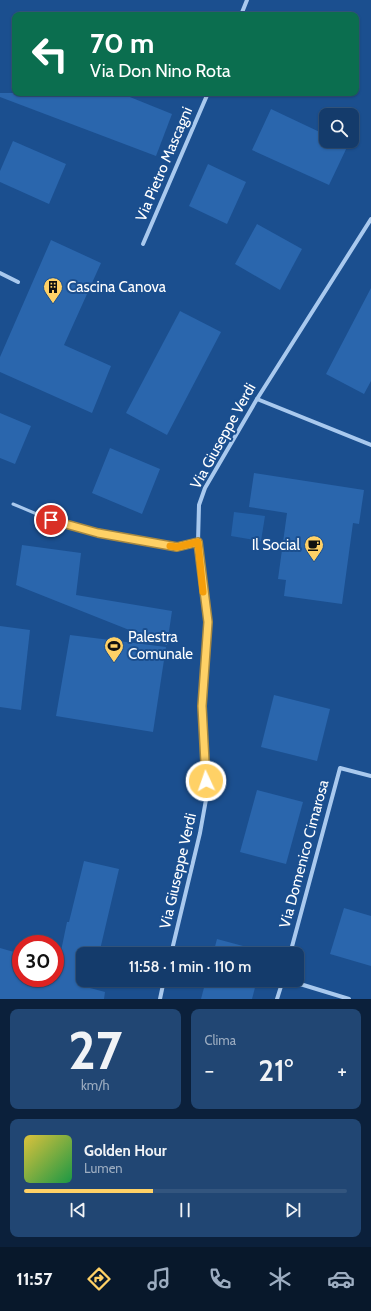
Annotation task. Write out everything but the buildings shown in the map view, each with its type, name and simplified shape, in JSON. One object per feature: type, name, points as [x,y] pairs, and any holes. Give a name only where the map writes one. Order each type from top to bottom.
[{"type":"street","points":[[242,12],[247,0]]},
{"type":"street","name":"Via Pietro Mascagni","points":[[143,244],[207,96]]},
{"type":"street","name":"Via Giuseppe Verdi","points":[[173,947],[200,833],[207,794],[202,706],[208,622],[198,542],[199,505],[205,488],[257,399],[371,219]]},
{"type":"street","points":[[0,273],[18,282]]},
{"type":"street","points":[[257,399],[371,444]]},
{"type":"street","name":"Via Domenico Cimarosa","points":[[292,947],[340,768],[371,776]]},
{"type":"street","points":[[304,985],[349,999]]},
{"type":"street","points":[[160,999],[163,987]]},
{"type":"street","points":[[277,999],[281,987]]},
{"type":"lane","points":[[13,504],[51,520],[98,533],[177,547],[198,542]]},
{"type":"shaded area","points":[[234,512],[265,516],[261,541],[231,536]]},
{"type":"slow traffic","points":[[170,546],[177,547],[198,542],[203,592]]},
{"type":"place","name":"Cascina Canova","points":[[53,304]]},
{"type":"place","name":"Il Social","points":[[314,562]]},
{"type":"place","name":"Palestra Comunale","points":[[114,663]]},
{"type":"route","points":[[51,520],[98,533],[177,547],[198,542],[208,622],[202,706],[206,781]]}]
